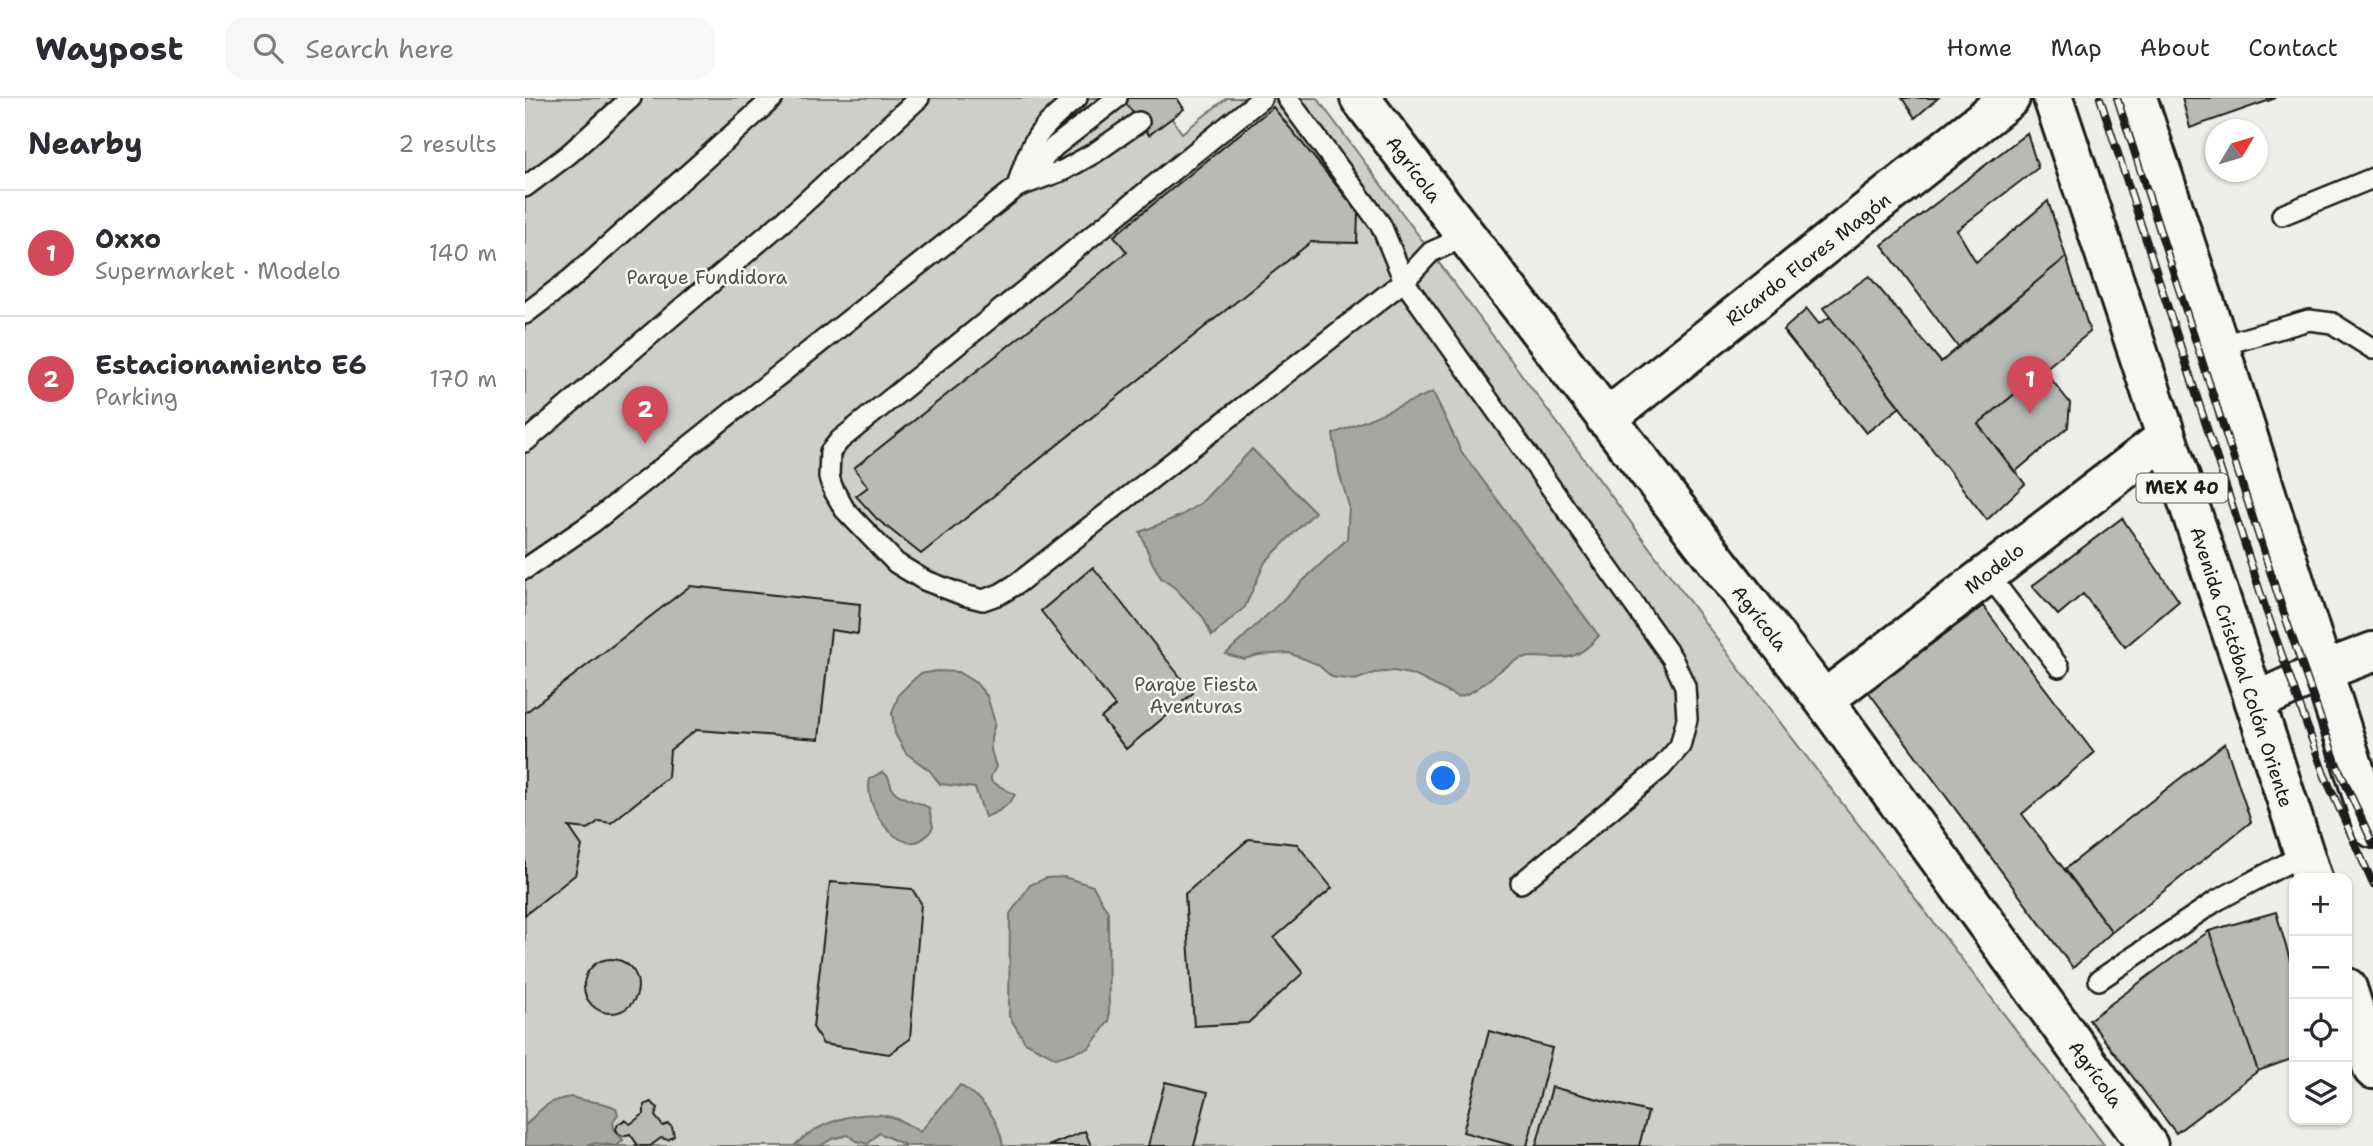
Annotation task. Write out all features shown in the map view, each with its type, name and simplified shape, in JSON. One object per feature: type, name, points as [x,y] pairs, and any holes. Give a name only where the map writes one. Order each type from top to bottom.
[{"type":"street","name":"Agrícola","points":[[1360,98],[1824,700],[2148,1146]]},
{"type":"street","name":"Ricardo Flores Magón","points":[[1606,419],[2010,98]]},
{"type":"street","name":"Avenida Cristóbal Colón Oriente","points":[[2053,98],[2308,866]]},
{"type":"street","points":[[2137,98],[2373,828]]},
{"type":"street","name":"Modelo","points":[[1824,700],[2165,438]]},
{"type":"street","points":[[2255,702],[2373,652]]},
{"type":"street","points":[[2351,999],[2373,1069]]},
{"type":"lane","points":[[525,187],[569,154],[631,98]]},
{"type":"lane","points":[[525,314],[572,278],[773,98]]},
{"type":"lane","points":[[525,442],[801,206],[919,98]]},
{"type":"lane","points":[[1017,187],[1031,144],[1055,116],[1077,98]]},
{"type":"lane","points":[[525,569],[592,523],[1017,187],[1054,148],[1117,98]]},
{"type":"lane","points":[[1262,98],[839,440],[830,452],[829,477],[845,510],[896,563],[924,580],[963,595],[983,600],[1000,594],[1028,575],[1404,281],[1431,252],[1465,237]]},
{"type":"lane","points":[[1287,98],[1381,225],[1404,281],[1672,658],[1685,686],[1687,719],[1681,746],[1661,768],[1521,883]]},
{"type":"lane","points":[[1017,187],[1064,170],[1096,152],[1139,121]]},
{"type":"lane","points":[[2282,215],[2373,178]]},
{"type":"lane","points":[[2219,346],[2309,320],[2332,323],[2373,349]]},
{"type":"lane","points":[[1987,573],[2059,667]]},
{"type":"lane","points":[[2099,980],[2215,901],[2308,866]]},
{"type":"green space","name":"Parque Fiesta Aventuras","points":[[525,98],[1157,98],[1182,133],[1227,98],[1317,98],[1740,670],[2105,1146],[525,1146]]},
{"type":"shaded area","points":[[1433,392],[1461,451],[1599,636],[1584,650],[1570,657],[1519,659],[1474,690],[1458,697],[1414,675],[1394,671],[1374,673],[1355,680],[1332,677],[1317,664],[1289,653],[1244,659],[1226,654],[1347,539],[1349,506],[1339,472],[1333,434]]},
{"type":"shaded area","points":[[1252,449],[1315,512],[1265,562],[1245,607],[1212,636],[1203,617],[1175,588],[1161,578],[1140,532],[1180,516],[1201,503]]},
{"type":"shaded area","points":[[937,671],[958,672],[976,683],[987,696],[995,723],[991,750],[996,767],[991,781],[1015,795],[1002,809],[985,817],[975,788],[940,784],[930,771],[906,753],[895,734],[892,713],[899,694],[920,674]]},
{"type":"shaded area","points":[[882,772],[896,793],[929,808],[933,827],[923,839],[912,842],[900,839],[880,820],[869,792],[870,779]]},
{"type":"shaded area","points":[[1064,877],[1093,886],[1108,912],[1109,1021],[1089,1048],[1056,1058],[1025,1042],[1009,1016],[1010,914],[1030,885],[1046,878]]},
{"type":"shaded area","points":[[960,1085],[989,1111],[998,1127],[1003,1146],[907,1146],[879,1133],[868,1144],[848,1135],[832,1139],[820,1146],[794,1146],[814,1130],[852,1116],[879,1115],[895,1118],[920,1132]]},
{"type":"shaded area","points":[[572,1097],[616,1108],[618,1114],[613,1121],[614,1129],[623,1140],[617,1146],[596,1143],[586,1146],[525,1146],[525,1126],[536,1114],[551,1103]]},
{"type":"building","points":[[1122,98],[1177,98],[1184,109],[1149,135]]},
{"type":"building","points":[[1902,98],[1938,98],[1915,118]]},
{"type":"building","points":[[2182,98],[2276,98],[2216,119],[2205,119],[2205,123],[2190,128]]},
{"type":"building","points":[[1273,107],[1358,212],[1357,243],[1311,242],[921,554],[877,519],[856,496],[868,487],[854,468],[1127,252],[1114,236]]},
{"type":"building","points":[[2027,133],[2038,168],[1957,230],[1976,262],[2048,201],[2066,257],[1958,347],[1882,245]]},
{"type":"building","points":[[2066,257],[2090,332],[1978,424],[2025,484],[1987,520],[1823,308],[1869,276],[1941,362]]},
{"type":"building","points":[[1807,309],[1819,324],[1830,317],[1900,407],[1866,433],[1783,330]]},
{"type":"building","points":[[2044,370],[2070,403],[2068,427],[2015,472],[1978,424]]},
{"type":"building","points":[[2122,518],[2179,601],[2125,647],[2083,594],[2058,615],[2032,586]]},
{"type":"building","points":[[1093,567],[1193,693],[1126,749],[1101,718],[1115,706],[1041,611]]},
{"type":"building","points":[[690,586],[860,604],[858,634],[831,630],[819,739],[696,730],[670,750],[668,777],[611,823],[599,821],[588,829],[569,827],[582,846],[575,875],[525,915],[525,713]]},
{"type":"building","points":[[1983,606],[2094,753],[2022,814],[2112,932],[2073,968],[1868,691]]},
{"type":"building","points":[[2225,743],[2251,822],[2112,932],[2065,869]]},
{"type":"building","points":[[1249,839],[1297,844],[1332,888],[1274,938],[1303,973],[1248,1023],[1194,1026],[1185,894]]},
{"type":"building","points":[[830,882],[912,889],[921,903],[910,1039],[889,1054],[823,1044],[813,1027]]},
{"type":"building","points":[[2276,912],[2289,957],[2289,1060],[2258,1071],[2209,931]]},
{"type":"building","points":[[2209,931],[2258,1071],[2176,1133],[2089,1020]]},
{"type":"building","points":[[611,959],[630,967],[638,986],[630,1005],[611,1013],[592,1005],[584,986],[592,967]]},
{"type":"building","points":[[1489,1031],[1552,1048],[1527,1146],[1514,1146],[1463,1132]]},
{"type":"building","points":[[1165,1082],[1208,1092],[1194,1146],[1148,1146]]},
{"type":"building","points":[[1552,1087],[1648,1112],[1639,1146],[1536,1146]]},
{"type":"building","points":[[651,1102],[658,1108],[655,1116],[663,1126],[668,1124],[672,1127],[674,1136],[668,1140],[661,1138],[650,1146],[635,1146],[637,1144],[630,1134],[623,1136],[616,1129],[618,1124],[625,1120],[630,1124],[644,1114],[644,1105]]},
{"type":"building","points":[[1085,1131],[1091,1146],[1048,1146]]},
{"type":"railway","points":[[2100,98],[2266,610],[2324,774],[2373,884]]},
{"type":"railway","points":[[2117,98],[2281,605],[2337,765],[2373,844]]},
{"type":"place","name":"Oxxo","points":[[2030,414]]},
{"type":"place","name":"Estacionamiento E6","points":[[645,444]]},
{"type":"park label","name":"Parque Fundidora","points":[[707,277]]}]
